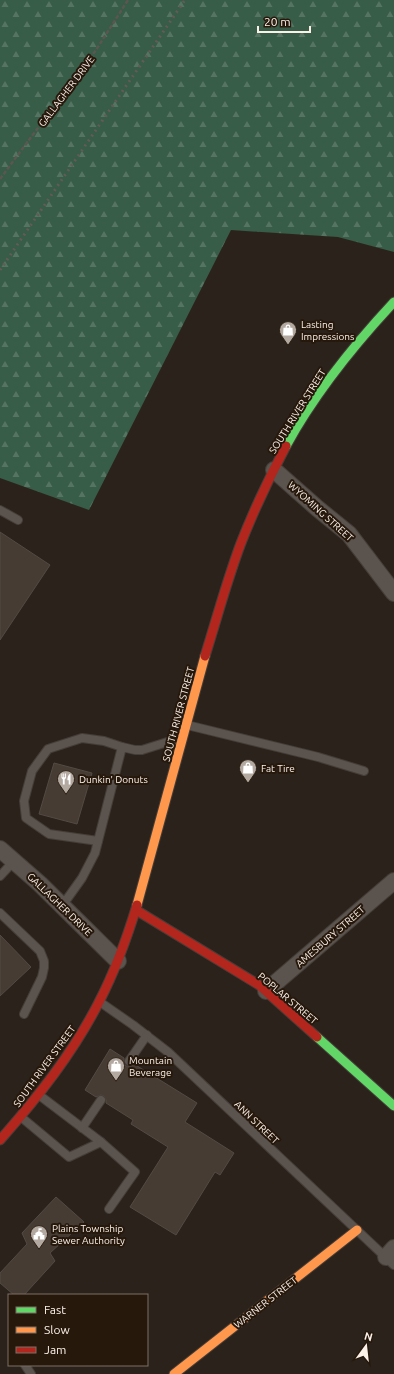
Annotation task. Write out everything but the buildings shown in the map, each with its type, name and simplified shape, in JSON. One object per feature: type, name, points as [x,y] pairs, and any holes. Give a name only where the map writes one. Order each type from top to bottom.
[{"type":"main road","name":"SOUTH RIVER STREET","points":[[0,1140],[39,1094],[86,1027],[118,961],[136,910],[220,604],[240,545],[254,511],[274,470],[322,388],[351,349],[394,302]]},
{"type":"main road","name":"POPLAR STREET","points":[[136,910],[259,985],[394,1106]]},
{"type":"main road","name":"WARNER STREET","points":[[174,1374],[357,1230]]},
{"type":"street","name":"WYOMING STREET","points":[[274,470],[348,534],[394,593]]},
{"type":"street","name":"GALLAGHER DRIVE","points":[[0,849],[40,884],[118,961]]},
{"type":"street","name":"AMESBURY STREET","points":[[266,991],[394,881]]},
{"type":"lane","points":[[0,510],[18,520]]},
{"type":"lane","points":[[187,725],[318,757],[364,771]]},
{"type":"lane","points":[[98,841],[49,834],[26,818],[24,801],[32,771],[48,749],[82,738],[104,741],[122,748],[142,750],[183,737]]},
{"type":"lane","points":[[62,906],[82,878],[95,853],[122,748]]},
{"type":"lane","points":[[0,876],[14,861]]},
{"type":"lane","points":[[0,914],[40,952],[44,961],[42,978],[24,1014]]},
{"type":"lane","name":"ANN STREET","points":[[99,1002],[147,1035],[168,1052],[357,1230],[391,1257]]},
{"type":"lane","points":[[129,1061],[147,1035]]},
{"type":"lane","points":[[39,1094],[101,1142],[135,1172],[109,1210]]},
{"type":"lane","points":[[82,1128],[101,1100]]},
{"type":"lane","points":[[21,1117],[69,1157],[101,1142]]},
{"type":"path","name":"GALLAGHER DRIVE","points":[[0,178],[96,50],[128,0]]},
{"type":"green space","points":[[0,0],[394,0],[394,252],[338,237],[231,230],[89,510],[0,478]]},
{"type":"railway","points":[[0,270],[185,0]]},
{"type":"traffic: fast","points":[[286,446],[297,426],[322,389],[349,353],[394,302]]},
{"type":"traffic: fast","points":[[317,1037],[394,1106]]},
{"type":"traffic: slow","points":[[137,905],[205,656]]},
{"type":"traffic: slow","points":[[174,1374],[357,1230]]},
{"type":"traffic: jam","points":[[205,656],[241,543],[262,494],[286,446]]},
{"type":"traffic: jam","points":[[0,1140],[54,1074],[89,1021],[105,990],[125,942],[137,905]]},
{"type":"traffic: jam","points":[[136,910],[259,985],[317,1037]]},
{"type":"place","name":"Lasting Impressions","points":[[288,345]]},
{"type":"place","name":"Fat Tire","points":[[248,783]]},
{"type":"place","name":"Dunkin' Donuts","points":[[66,794]]},
{"type":"place","name":"Mountain Beverage","points":[[116,1081]]},
{"type":"place","name":"Plains Township Sewer Authority","points":[[39,1249]]}]
